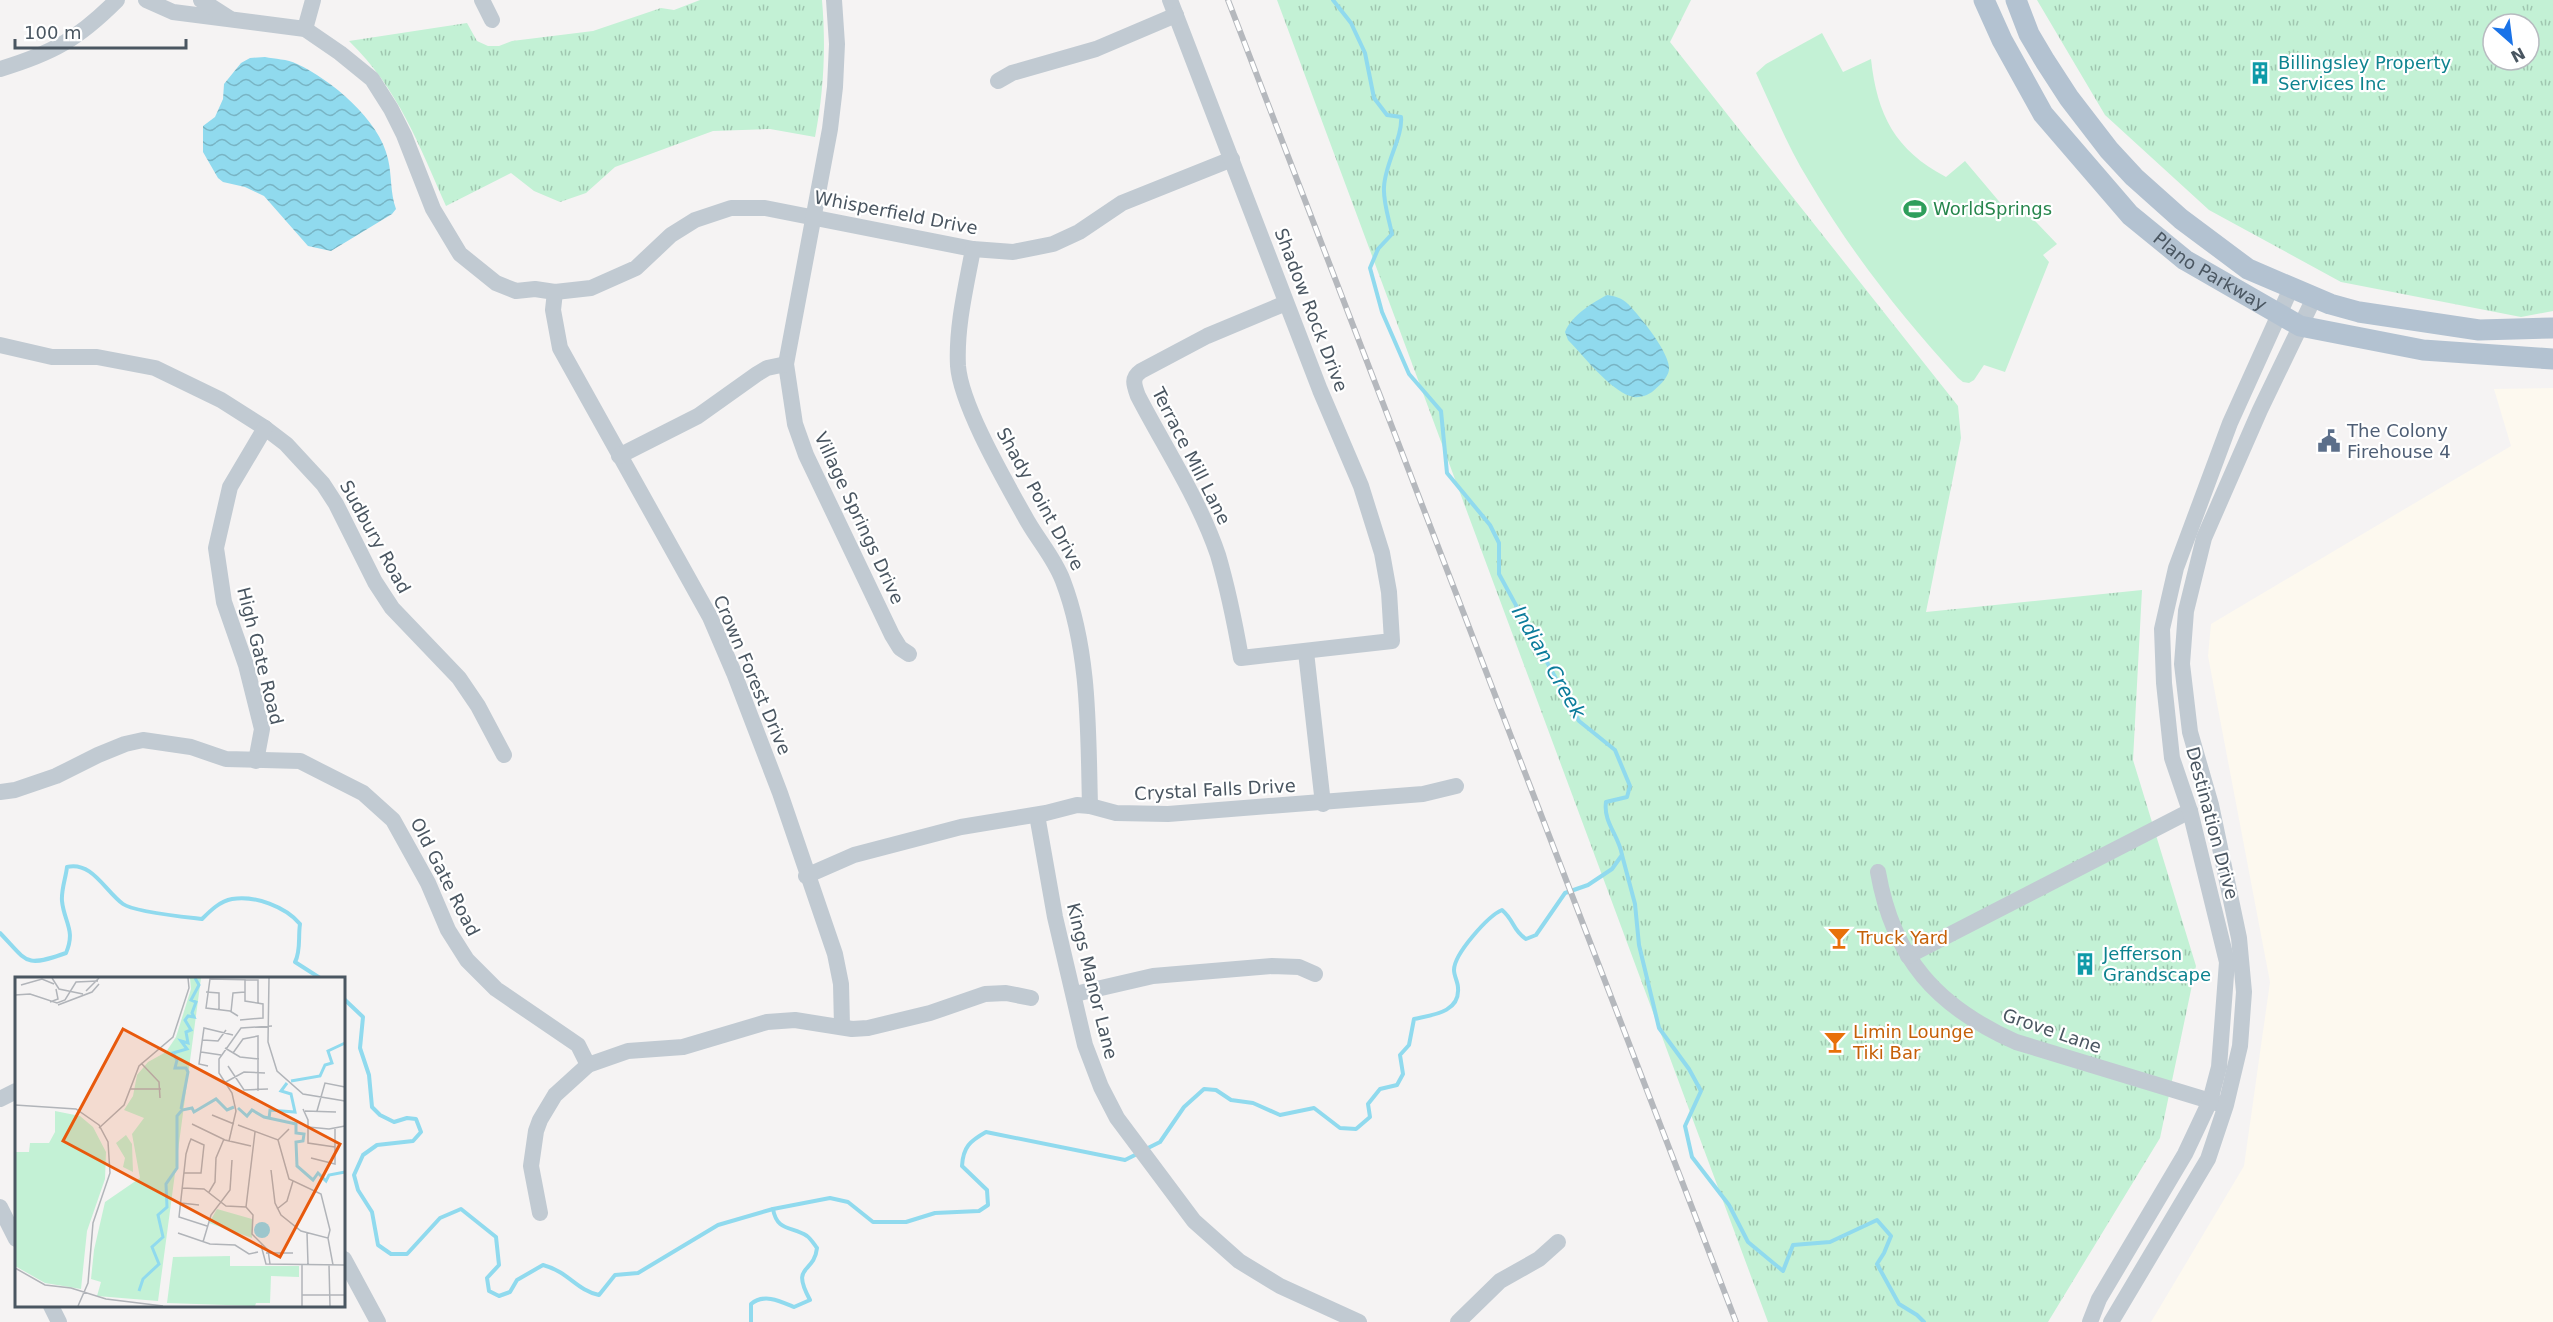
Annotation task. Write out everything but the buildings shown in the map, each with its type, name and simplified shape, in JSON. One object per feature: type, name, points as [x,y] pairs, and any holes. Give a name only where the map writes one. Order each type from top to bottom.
[{"type":"main road","name":"Plano Parkway","points":[[1984,0],[2002,40],[2043,114],[2130,214],[2185,260],[2300,326],[2424,350],[2553,359]]},
{"type":"main road","name":"Plano Parkway","points":[[2016,0],[2029,34],[2069,98],[2109,150],[2134,177],[2181,219],[2248,269],[2314,298],[2359,312],[2445,327],[2479,330],[2553,328]]},
{"type":"street","points":[[0,69],[41,55],[73,39],[95,22],[117,0]]},
{"type":"street","points":[[146,0],[173,12],[305,29],[313,0]]},
{"type":"street","points":[[201,0],[233,20]]},
{"type":"street","points":[[482,0],[492,20]]},
{"type":"street","name":"Village Springs Drive","points":[[834,0],[837,44],[836,87],[786,364],[795,424],[809,464],[892,635],[900,648],[909,654]]},
{"type":"street","points":[[998,81],[1012,73],[1096,49],[1173,8]]},
{"type":"street","name":"Shadow Rock Drive","points":[[1173,8],[1286,303],[1350,457],[1374,524],[1389,592],[1392,640],[1306,652]]},
{"type":"street","name":"Whisperfield Drive","points":[[305,29],[372,79],[404,135],[433,209],[460,254],[496,283],[516,291],[535,289],[555,292],[591,288],[636,268],[671,235],[695,220],[715,212],[746,207],[765,208],[973,249],[1013,252],[1053,244],[1079,232],[1122,203],[1232,159]]},
{"type":"street","name":"Shady Point Drive","points":[[973,249],[958,347],[958,368],[962,386],[980,431],[1026,520],[1062,578],[1070,599],[1079,633],[1088,721],[1090,806]]},
{"type":"street","name":"Destination Drive","points":[[2111,1322],[2208,1159],[2218,1103],[2227,962],[2190,811],[2172,758],[2164,683],[2162,629],[2176,568],[2230,423],[2290,288]]},
{"type":"street","name":"Crown Forest Drive","points":[[555,292],[553,310],[560,348],[722,643],[780,793],[806,876],[835,954],[841,984],[842,1026]]},
{"type":"street","name":"Destination Drive","points":[[2090,1322],[2099,1299],[2218,1103],[2240,1046],[2244,992],[2239,938],[2211,805],[2190,732],[2182,664],[2186,611],[2204,538],[2314,298]]},
{"type":"street","name":"Terrace Mill Lane","points":[[1286,303],[1207,336],[1135,375],[1133,382],[1138,396],[1194,499],[1217,555],[1229,598],[1241,658],[1306,652]]},
{"type":"street","name":"Sudbury Road","points":[[0,345],[52,357],[97,357],[146,365],[201,388],[265,428],[309,466],[323,484],[386,599],[400,618],[459,678],[478,706],[504,755]]},
{"type":"street","points":[[619,456],[698,416],[767,368],[786,364]]},
{"type":"street","name":"High Gate Road","points":[[256,761],[262,729],[246,665],[224,602],[216,548],[230,487],[265,428]]},
{"type":"street","points":[[1306,652],[1323,804]]},
{"type":"street","name":"Old Gate Road","points":[[0,792],[56,776],[107,751],[143,740],[190,747],[226,759],[300,761],[363,793],[393,820],[429,883],[448,930],[466,960],[496,989],[578,1045],[588,1065]]},
{"type":"street","name":"Crystal Falls Drive","points":[[806,876],[854,855],[969,825],[1037,815],[1077,805],[1116,813],[1168,814],[1323,804],[1429,794],[1456,786]]},
{"type":"street","points":[[1908,956],[2190,811]]},
{"type":"street","name":"Kings Manor Lane","points":[[1037,815],[1055,917],[1075,994],[1085,1045],[1101,1087],[1117,1118],[1194,1221],[1239,1261],[1335,1317],[1359,1322]]},
{"type":"street","name":"Grove Lane","points":[[1878,872],[1884,903],[1908,956],[1932,988],[1985,1029],[2016,1042],[2218,1103]]},
{"type":"street","points":[[1075,994],[1153,976],[1272,966],[1299,967],[1315,974]]},
{"type":"street","points":[[540,1213],[531,1166],[536,1131],[555,1095],[588,1065],[628,1051],[683,1047],[767,1022],[795,1020],[852,1029],[892,1023],[985,994],[1006,993],[1031,998]]},
{"type":"street","points":[[0,1099],[15,1092]]},
{"type":"street","points":[[0,1207],[15,1237]]},
{"type":"street","points":[[1458,1322],[1500,1281],[1539,1258],[1558,1242]]},
{"type":"street","points":[[345,1261],[378,1322]]},
{"type":"street","points":[[52,1307],[59,1322]]},
{"type":"shaded area","points":[[2553,388],[2553,1322],[2151,1322],[2244,1166],[2270,982],[2208,656],[2211,624],[2511,446],[2494,389]]},
{"type":"green space","points":[[700,0],[822,0],[823,68],[815,137],[770,129],[713,131],[615,167],[586,193],[560,202],[534,191],[511,173],[446,206],[406,118],[381,79],[349,41],[467,23],[477,41],[488,46],[499,46],[512,41],[593,31],[661,8],[674,10]]},
{"type":"green space","points":[[1277,0],[1691,0],[1670,42],[1958,406],[1961,438],[1926,612],[2142,590],[2133,760],[2196,966],[2160,1138],[2048,1322],[1768,1322]]},
{"type":"green space","points":[[2037,0],[2553,0],[2553,311],[2521,317],[2341,282],[2209,210],[2105,115]]},
{"type":"green space","name":"WorldSprings","points":[[1822,33],[1843,72],[1871,59],[1878,97],[1884,114],[1901,143],[1914,155],[1946,177],[1965,161],[2008,212],[2020,205],[2057,244],[2043,255],[2049,262],[2005,372],[1984,365],[1974,380],[1969,383],[1958,378],[1897,308],[1842,233],[1801,168],[1756,73],[1766,64]]},
{"type":"water","points":[[265,57],[293,62],[338,90],[364,116],[383,144],[388,159],[396,209],[392,214],[331,251],[308,246],[264,196],[245,187],[223,182],[218,178],[203,152],[203,126],[215,117],[223,99],[224,84],[241,63],[250,58]]},
{"type":"water","points":[[1607,295],[1626,302],[1654,336],[1668,363],[1669,370],[1665,379],[1652,392],[1644,396],[1633,397],[1614,387],[1568,340],[1565,332],[1577,315]]},
{"type":"waterway","name":"Indian Creek","points":[[1146,1149],[1160,1142],[1184,1107],[1204,1089],[1216,1090],[1231,1100],[1253,1103],[1280,1115],[1314,1108],[1340,1128],[1356,1129],[1370,1117],[1368,1104],[1380,1089],[1397,1085],[1403,1074],[1400,1055],[1409,1045],[1414,1019],[1436,1014],[1454,1003],[1458,988],[1454,972],[1455,963],[1465,946],[1481,927],[1502,910],[1526,939],[1536,935],[1565,893],[1588,885],[1612,869],[1622,855],[1606,809],[1606,802],[1627,797],[1630,786],[1615,750],[1579,721],[1499,574],[1499,543],[1490,525],[1447,473],[1441,411],[1409,374],[1382,312],[1370,268],[1378,249],[1392,234],[1385,205],[1384,187],[1387,169],[1401,125],[1401,117],[1387,115],[1374,98],[1365,53],[1351,23],[1333,0]]},
{"type":"waterway","points":[[1622,855],[1635,904],[1639,945],[1659,1028],[1689,1069],[1701,1091],[1685,1126],[1692,1157],[1729,1205],[1748,1242],[1783,1271],[1793,1245],[1830,1242],[1877,1220],[1891,1236],[1877,1264],[1899,1304],[1924,1322]]},
{"type":"waterway","points":[[0,933],[28,960],[42,960],[66,953],[70,932],[63,908],[62,892],[67,867],[76,866],[84,868],[98,878],[123,904],[148,912],[202,919],[223,902],[241,898],[260,901],[287,912],[300,924],[299,949],[295,962],[318,977]]},
{"type":"waterway","points":[[345,1000],[363,1017],[360,1048],[369,1075],[372,1107],[380,1115],[394,1122],[407,1118],[416,1119],[421,1132],[413,1141],[377,1145],[363,1155],[354,1175],[358,1190],[372,1212],[378,1245],[391,1254],[407,1254],[440,1218],[461,1209],[496,1237],[499,1265],[487,1278],[489,1291],[499,1296],[510,1292],[517,1280],[543,1265],[559,1272],[591,1293],[599,1295],[615,1275],[638,1273],[718,1225],[773,1209],[830,1198],[848,1202],[873,1222],[906,1222],[935,1213],[979,1211],[988,1205],[987,1190],[962,1166],[968,1145],[986,1132],[1125,1160],[1137,1154]]},
{"type":"waterway","name":"Indian Creek","points":[[751,1322],[751,1304],[761,1299],[772,1299],[794,1307],[810,1300],[802,1280],[817,1248],[807,1236],[778,1222],[773,1209]]},
{"type":"railway","points":[[1228,0],[1736,1322]]},
{"type":"place","name":"Billingsley Property Services Inc","points":[[2260,73]]},
{"type":"place","name":"WorldSprings","points":[[1915,209]]},
{"type":"place","name":"The Colony Firehouse 4","points":[[2329,441]]},
{"type":"place","name":"Truck Yard","points":[[1839,938]]},
{"type":"place","name":"Jefferson Grandscape","points":[[2085,964]]},
{"type":"place","name":"Limin Lounge Tiki Bar","points":[[1835,1042]]}]
